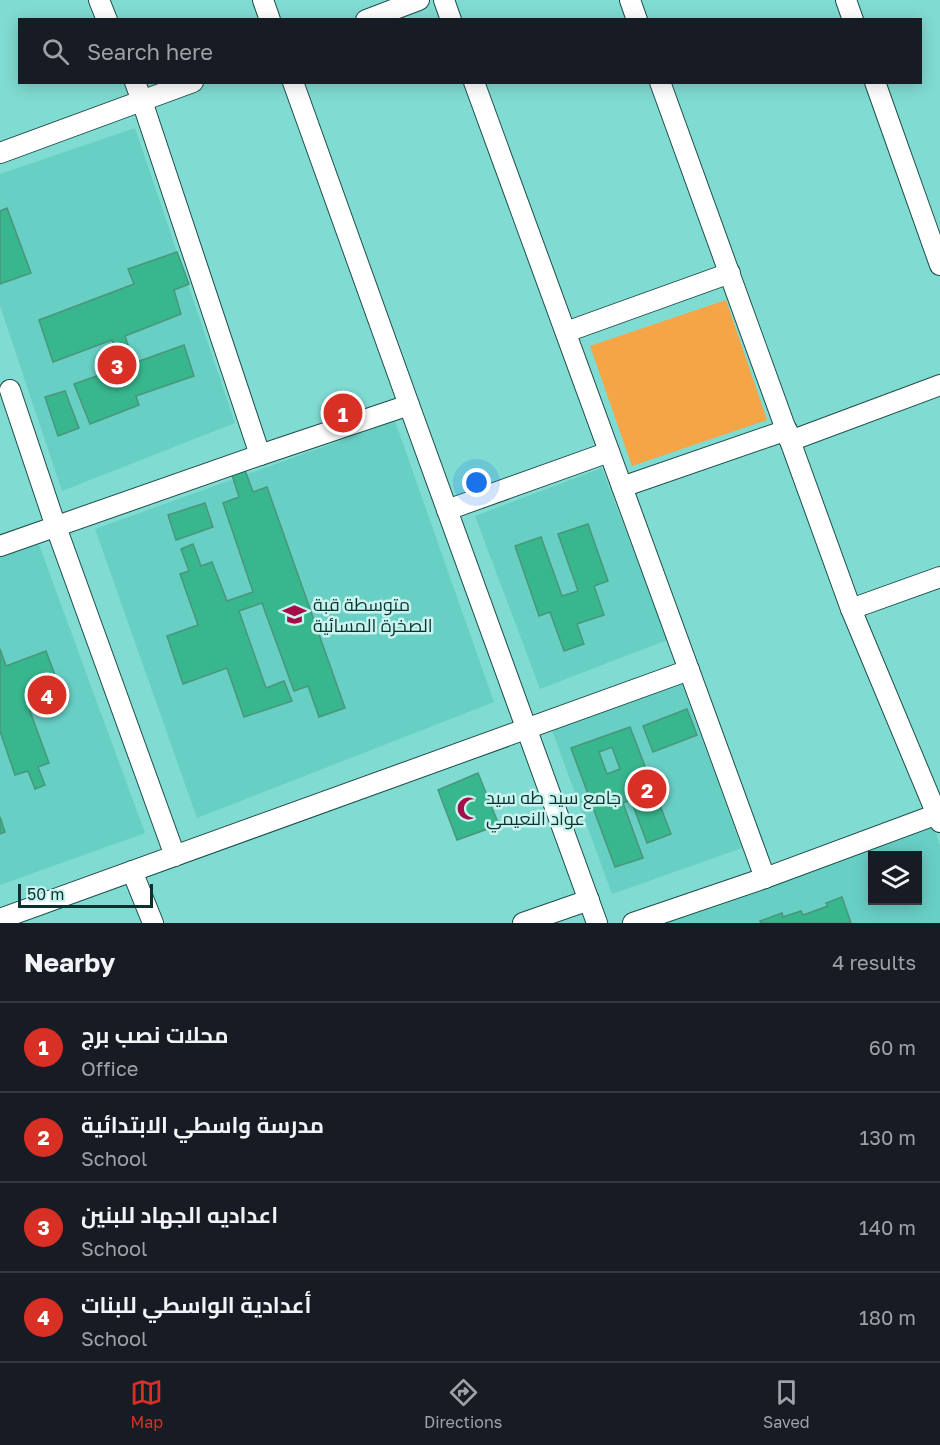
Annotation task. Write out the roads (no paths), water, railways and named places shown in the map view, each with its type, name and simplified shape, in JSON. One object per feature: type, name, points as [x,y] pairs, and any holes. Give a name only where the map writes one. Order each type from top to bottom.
[{"type":"street","points":[[99,0],[106,18]]},
{"type":"street","points":[[263,0],[269,18]]},
{"type":"street","points":[[371,18],[419,0]]},
{"type":"street","points":[[444,0],[451,18]]},
{"type":"street","points":[[630,0],[636,18]]},
{"type":"street","points":[[846,0],[852,18]]},
{"type":"street","points":[[136,84],[260,455]]},
{"type":"street","points":[[0,153],[188,84]]},
{"type":"street","points":[[294,84],[597,923]]},
{"type":"street","points":[[475,84],[765,878]]},
{"type":"street","points":[[633,923],[939,816],[851,609],[661,84]]},
{"type":"street","points":[[876,84],[940,265]]},
{"type":"street","points":[[566,332],[730,273]]},
{"type":"street","points":[[622,487],[940,385]]},
{"type":"street","points":[[10,390],[56,527],[175,856]]},
{"type":"street","points":[[0,546],[409,405]]},
{"type":"street","points":[[447,510],[609,452]]},
{"type":"street","points":[[851,609],[940,577]]},
{"type":"street","points":[[0,919],[22,917],[132,871],[689,670]]},
{"type":"street","points":[[132,871],[153,923]]},
{"type":"street","points":[[523,923],[589,900]]},
{"type":"place","name":"اعداديه الجهاد للبنين","points":[[117,365]]},
{"type":"place","name":"محلات نصب برج","points":[[343,413]]},
{"type":"place","name":"متوسطة قبة الصخرة المسائية","points":[[295,615]]},
{"type":"place","name":"أعدادية الواسطي للبنات","points":[[47,695]]},
{"type":"place","name":"مدرسة واسطي الابتدائية","points":[[647,789]]},
{"type":"place","name":"جامع سيد طه سيد عواد النعيمي","points":[[468,808]]}]
